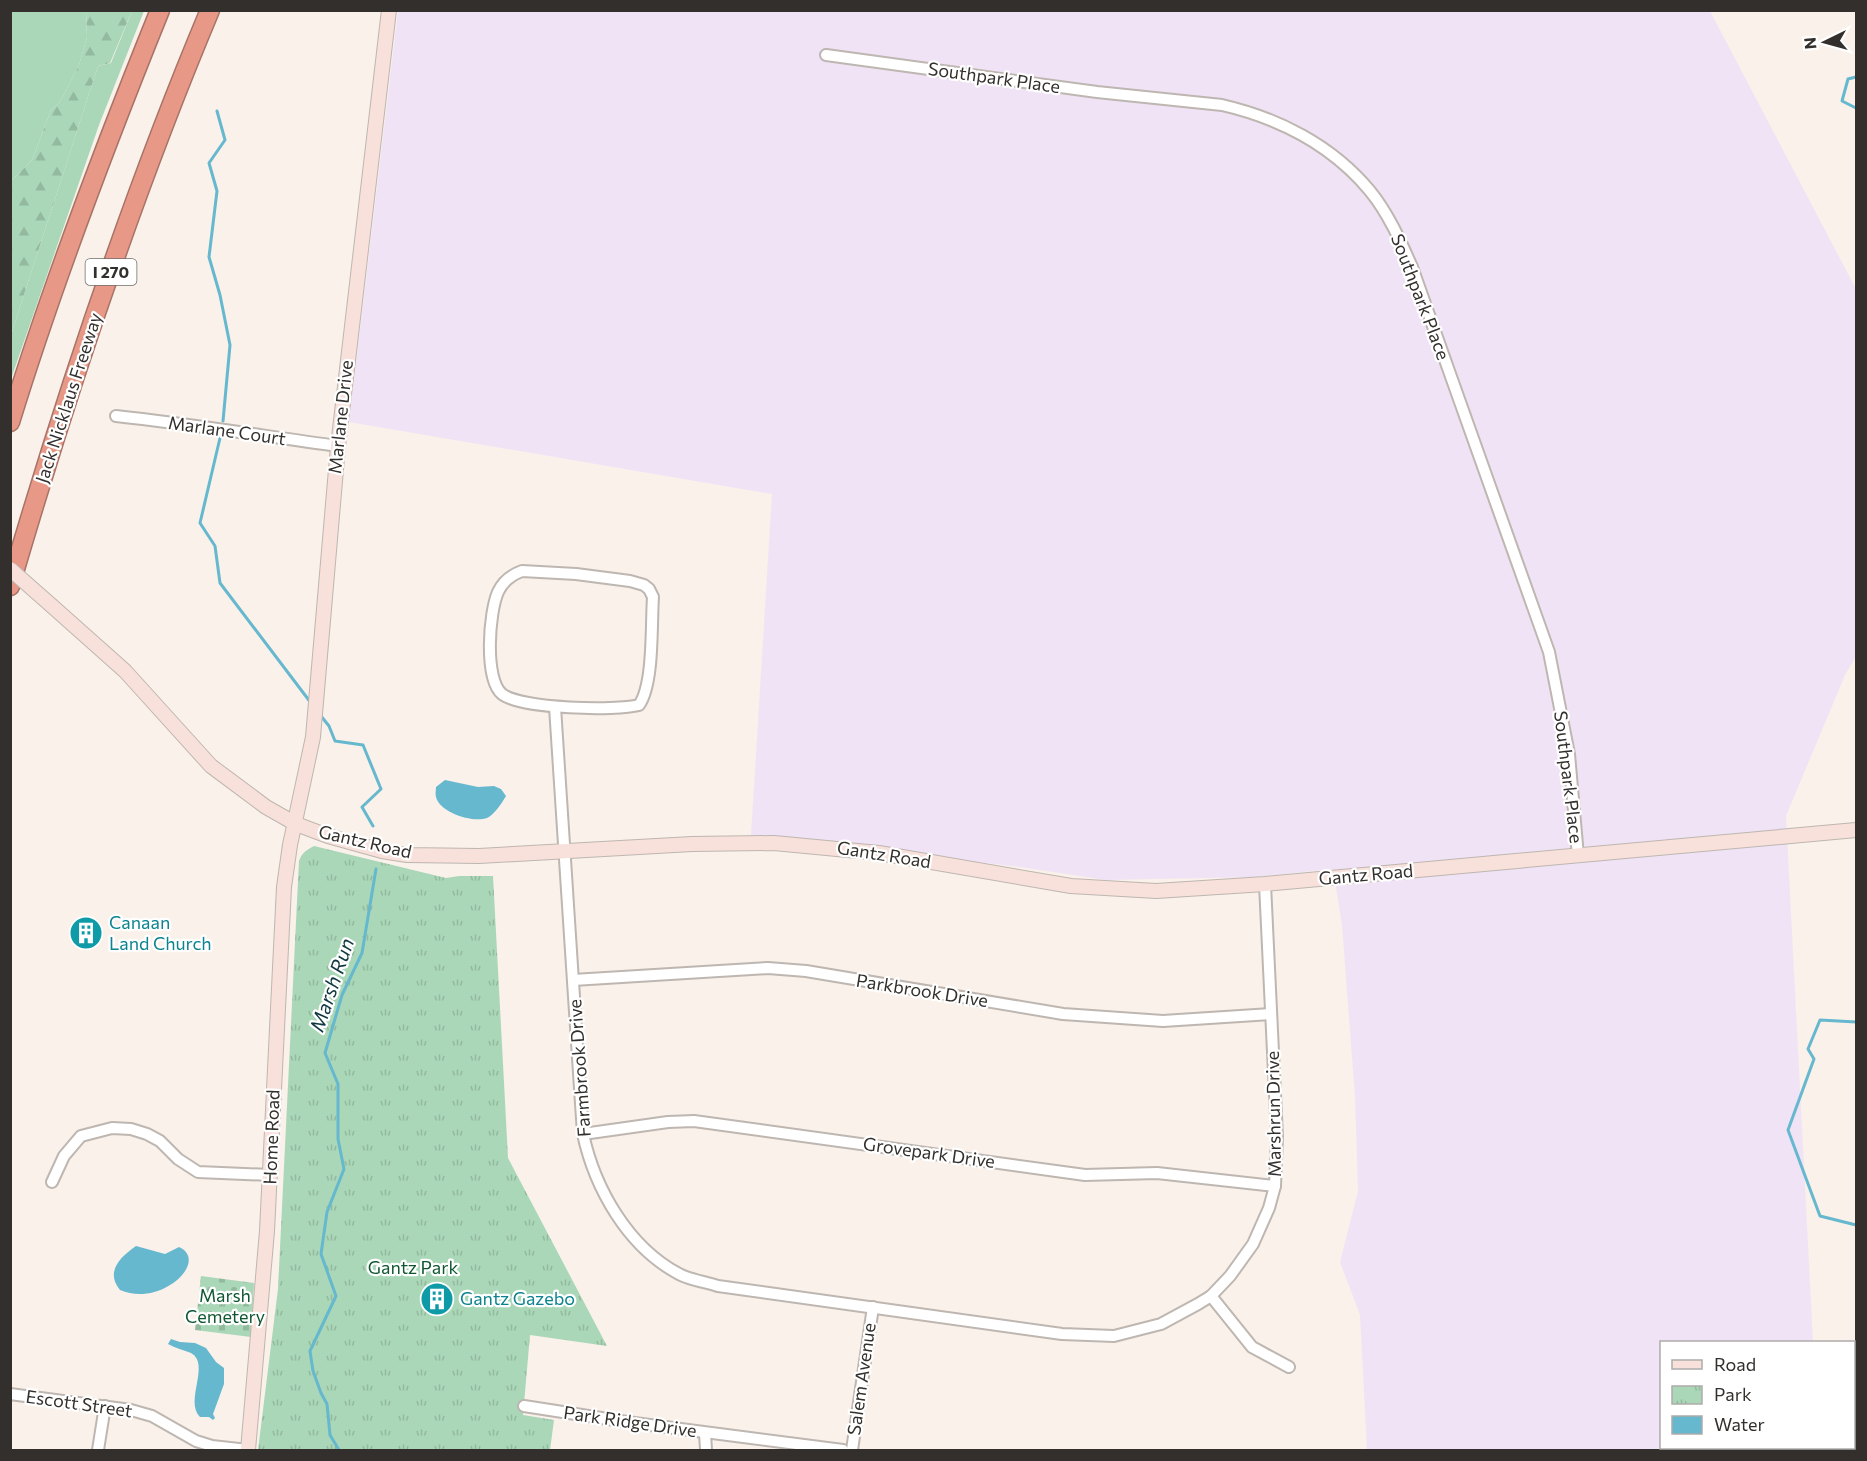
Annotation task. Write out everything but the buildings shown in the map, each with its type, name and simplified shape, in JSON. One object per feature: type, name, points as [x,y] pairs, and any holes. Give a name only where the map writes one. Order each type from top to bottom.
[{"type":"highway","name":"I 270","points":[[10,422],[99,163],[160,10]]},
{"type":"highway","name":"Jack Nicklaus Freeway","points":[[10,586],[58,426],[96,314],[143,181],[210,10]]},
{"type":"main road","name":"Marlane Drive","points":[[296,824],[311,756],[338,446],[389,10]]},
{"type":"main road","name":"Gantz Road","points":[[10,569],[125,671],[211,766],[266,807],[296,824],[361,845],[407,855],[479,856],[692,844],[774,843],[879,853],[1071,886],[1164,891],[1265,884],[1857,830]]},
{"type":"main road","name":"Home Road","points":[[248,1450],[267,1242],[280,936],[284,887],[296,824]]},
{"type":"street","name":"Southpark Place","points":[[826,55],[1097,92],[1222,105],[1281,124],[1308,137],[1343,163],[1370,191],[1391,223],[1412,267],[1549,652],[1569,754],[1578,856]]},
{"type":"street","name":"Marlane Court","points":[[116,416],[338,446]]},
{"type":"street","points":[[522,571],[576,574],[644,585],[653,597],[645,697],[639,705],[630,708],[555,707],[512,700],[501,693],[494,681],[489,634],[497,593],[502,584],[511,576],[522,571]]},
{"type":"street","name":"Farmbrook Drive","points":[[555,707],[583,1134],[588,1157],[617,1216],[646,1252],[680,1275],[718,1286],[904,1311]]},
{"type":"street","name":"Marshrun Drive","points":[[904,1311],[1062,1334],[1114,1336],[1161,1324],[1211,1296],[1230,1276],[1253,1244],[1269,1208],[1275,1186],[1277,1136],[1265,884]]},
{"type":"street","name":"Parkbrook Drive","points":[[573,980],[768,968],[806,971],[1063,1014],[1163,1021],[1271,1014]]},
{"type":"street","name":"Grovepark Drive","points":[[583,1134],[668,1122],[694,1121],[1085,1175],[1157,1173],[1275,1186]]},
{"type":"street","points":[[52,1182],[64,1156],[81,1136],[112,1128],[131,1129],[147,1134],[160,1141],[178,1159],[198,1172],[270,1175]]},
{"type":"street","points":[[1211,1296],[1252,1347],[1289,1367]]},
{"type":"street","name":"Salem Avenue","points":[[852,1450],[873,1306]]},
{"type":"street","points":[[10,1406],[12,1394]]},
{"type":"street","name":"Escott Street","points":[[12,1394],[105,1406],[152,1416],[204,1444],[248,1450]]},
{"type":"street","points":[[98,1450],[105,1406]]},
{"type":"street","name":"Park Ridge Drive","points":[[524,1407],[843,1450]]},
{"type":"street","points":[[705,1433],[706,1450]]},
{"type":"shaded area","points":[[398,11],[1710,11],[1856,289],[1856,656],[1845,675],[1786,816],[1813,1341],[1660,1341],[1660,1449],[1819,1450],[1367,1450],[1360,1315],[1340,1262],[1358,1191],[1355,1097],[1342,925],[1333,869],[1255,877],[1106,880],[1020,867],[751,835],[772,494],[349,422]]},
{"type":"green space","points":[[11,11],[86,11],[87,37],[79,65],[60,102],[51,110],[32,160],[12,180],[11,185]]},
{"type":"green space","points":[[86,11],[132,11],[110,63],[98,66],[11,335],[12,180],[32,160],[51,110],[60,102],[79,65],[87,37]]},
{"type":"green space","points":[[132,11],[144,11],[99,125],[11,379],[11,335],[98,66],[111,63]]},
{"type":"green space","name":"Gantz Park","points":[[314,846],[446,878],[493,876],[508,1158],[607,1346],[530,1335],[523,1415],[554,1420],[550,1450],[258,1450],[278,1289],[299,861],[305,852]]},
{"type":"green space","name":"Marsh Cemetery","points":[[201,1276],[254,1283],[251,1337],[195,1330]]},
{"type":"water","points":[[445,780],[478,787],[494,786],[501,789],[506,796],[495,812],[487,818],[466,818],[450,812],[439,803],[436,787]]},
{"type":"water","points":[[136,1246],[165,1254],[179,1247],[187,1254],[189,1262],[185,1272],[165,1288],[151,1293],[136,1294],[120,1290],[114,1277],[116,1265]]},
{"type":"water","points":[[171,1339],[195,1343],[206,1348],[216,1362],[224,1368],[224,1384],[213,1420],[209,1417],[200,1417],[196,1410],[195,1393],[199,1365],[196,1358],[191,1353],[168,1344]]},
{"type":"waterway","points":[[1856,77],[1848,79],[1842,101],[1856,108]]},
{"type":"waterway","name":"Marsh Run","points":[[217,111],[225,140],[209,163],[217,191],[209,257],[220,295],[230,345],[223,421]]},
{"type":"waterway","name":"Marsh Run","points":[[220,438],[200,523],[215,546],[220,583],[311,703]]},
{"type":"waterway","name":"Marsh Run","points":[[321,716],[329,726],[335,741],[363,745],[381,789],[362,807],[373,826]]},
{"type":"waterway","name":"Marsh Run","points":[[339,1450],[330,1435],[327,1404],[313,1371],[310,1351],[336,1296],[321,1254],[327,1212],[344,1169],[338,1139],[338,1084],[325,1053],[342,995],[362,953],[376,869]]},
{"type":"waterway","points":[[1856,1022],[1820,1020],[1808,1049],[1814,1059],[1788,1130],[1820,1216],[1856,1225]]},
{"type":"place","name":"Canaan Land Church","points":[[86,933]]},
{"type":"place","name":"Gantz Gazebo","points":[[437,1299]]}]
